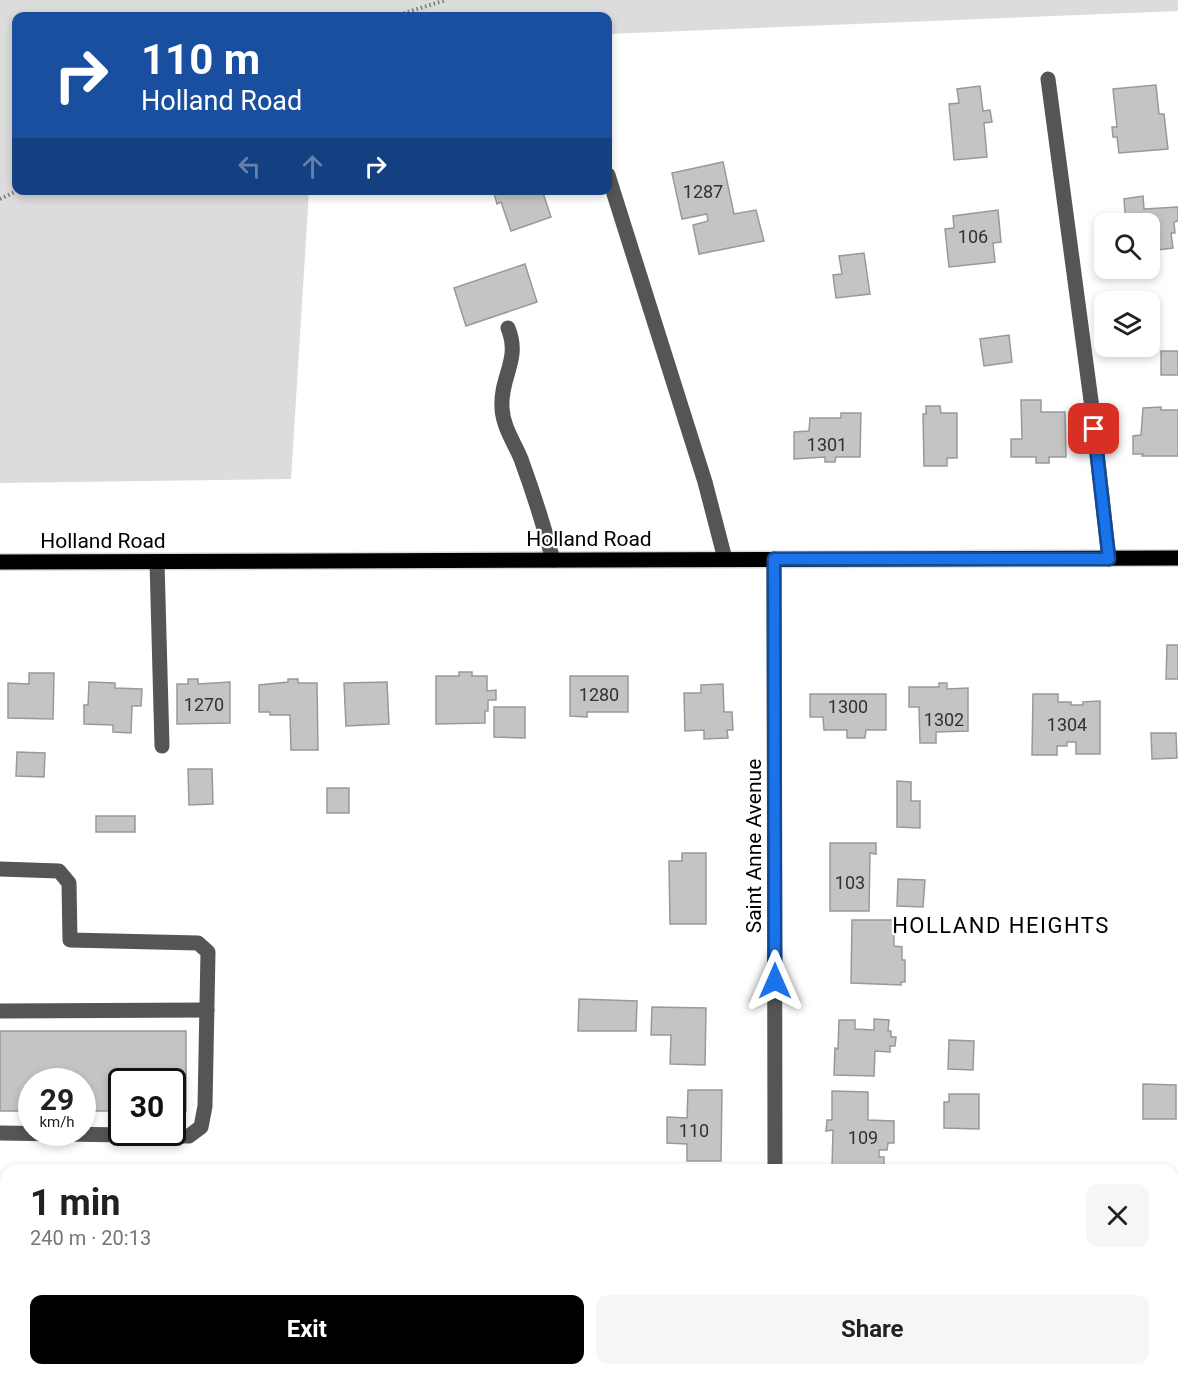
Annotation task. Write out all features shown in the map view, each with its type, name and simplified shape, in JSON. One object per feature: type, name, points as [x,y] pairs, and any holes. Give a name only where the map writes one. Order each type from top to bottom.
[{"type":"main road","name":"Holland Road","points":[[0,562],[1178,558]]},
{"type":"street","points":[[1048,79],[1092,408],[1109,559]]},
{"type":"street","points":[[612,188],[705,482],[725,559]]},
{"type":"street","points":[[508,328],[513,340],[513,356],[503,388],[502,409],[507,429],[520,458],[545,530],[553,560]]},
{"type":"street","name":"Saint Anne Avenue","points":[[774,559],[775,1164]]},
{"type":"street","points":[[157,562],[162,746]]},
{"type":"street","points":[[0,869],[59,871],[69,883],[70,940],[198,943],[208,952],[205,1106],[201,1127],[189,1136],[0,1133]]},
{"type":"street","points":[[0,1011],[207,1010]]},
{"type":"path","points":[[408,12],[446,0]]},
{"type":"shaded area","points":[[0,0],[1178,0],[1178,11],[612,34],[612,12],[12,12],[12,195],[309,195],[291,479],[0,483]]},
{"type":"building","points":[[1156,85],[1159,114],[1164,114],[1168,149],[1119,153],[1117,137],[1113,137],[1112,127],[1117,127],[1113,89]]},
{"type":"building","points":[[980,86],[983,111],[990,110],[992,122],[984,123],[987,157],[954,160],[949,104],[959,103],[957,89]]},
{"type":"building","points":[[723,162],[734,214],[756,210],[764,241],[699,254],[693,225],[708,221],[707,214],[682,219],[672,173]]},
{"type":"building","points":[[494,195],[544,195],[551,217],[511,231],[501,202],[497,204]]},
{"type":"building","points":[[1143,196],[1144,209],[1178,207],[1178,221],[1174,222],[1175,233],[1171,233],[1173,248],[1160,250],[1160,213],[1125,213],[1124,199]]},
{"type":"building","points":[[998,210],[1001,242],[993,243],[995,262],[949,267],[945,229],[954,228],[953,216]]},
{"type":"building","points":[[864,253],[870,294],[836,298],[833,275],[842,274],[839,256]]},
{"type":"building","points":[[525,264],[537,302],[466,326],[454,288]]},
{"type":"building","points":[[1009,335],[1012,362],[984,366],[980,339]]},
{"type":"building","points":[[1161,351],[1178,351],[1178,375],[1161,375]]},
{"type":"building","points":[[1021,400],[1041,400],[1041,412],[1065,412],[1066,457],[1049,457],[1049,463],[1036,463],[1036,457],[1011,457],[1011,439],[1022,439]]},
{"type":"building","points":[[926,406],[940,406],[941,413],[957,413],[957,458],[947,458],[947,466],[924,466],[923,414],[926,414]]},
{"type":"building","points":[[1161,407],[1161,410],[1178,410],[1178,456],[1133,454],[1133,436],[1141,435],[1143,408]]},
{"type":"building","points":[[841,413],[861,413],[860,457],[836,457],[835,462],[825,462],[825,457],[794,459],[794,432],[809,431],[810,418],[841,418]]},
{"type":"building","points":[[1167,645],[1178,645],[1178,679],[1166,679]]},
{"type":"building","points":[[459,672],[472,672],[472,676],[487,676],[487,691],[496,690],[496,700],[488,700],[485,723],[436,724],[436,676],[459,676]]},
{"type":"building","points":[[29,673],[54,673],[53,719],[8,718],[8,683],[29,684]]},
{"type":"building","points":[[570,676],[628,676],[628,712],[587,712],[587,717],[570,716]]},
{"type":"building","points":[[188,679],[198,679],[198,684],[230,682],[230,723],[177,724],[177,684],[188,684]]},
{"type":"building","points":[[288,679],[298,679],[298,683],[317,683],[318,750],[291,750],[290,715],[270,715],[270,712],[259,712],[259,685],[288,682]]},
{"type":"building","points":[[89,682],[115,683],[115,688],[142,689],[141,706],[132,706],[131,733],[113,732],[113,725],[84,724],[84,705],[88,705]]},
{"type":"building","points":[[387,682],[389,724],[346,726],[344,683]]},
{"type":"building","points":[[939,683],[947,683],[947,689],[968,688],[968,731],[936,732],[936,743],[920,743],[919,707],[909,707],[909,687],[939,687]]},
{"type":"building","points":[[723,684],[724,712],[732,712],[733,730],[727,730],[728,738],[704,739],[704,730],[685,731],[684,693],[701,693],[701,685]]},
{"type":"building","points":[[810,694],[886,694],[886,730],[866,730],[865,738],[847,738],[847,730],[824,730],[823,717],[810,717]]},
{"type":"building","points":[[1033,694],[1058,694],[1058,702],[1071,702],[1071,705],[1100,701],[1100,754],[1076,754],[1076,742],[1067,742],[1067,746],[1057,746],[1057,755],[1032,755]]},
{"type":"building","points":[[494,707],[525,707],[525,738],[494,737]]},
{"type":"building","points":[[1151,733],[1176,733],[1177,758],[1152,759]]},
{"type":"building","points":[[17,752],[45,753],[44,777],[16,776]]},
{"type":"building","points":[[188,769],[212,769],[213,804],[189,805]]},
{"type":"building","points":[[897,781],[911,782],[911,801],[920,801],[920,828],[897,827]]},
{"type":"building","points":[[327,788],[349,788],[349,813],[327,813]]},
{"type":"building","points":[[96,816],[135,816],[135,832],[96,832]]},
{"type":"building","points":[[830,843],[876,843],[876,854],[870,853],[869,911],[830,911]]},
{"type":"building","points":[[682,853],[706,853],[706,924],[670,924],[669,861],[682,861]]},
{"type":"building","points":[[898,879],[925,880],[923,907],[897,906]]},
{"type":"building","points":[[852,920],[894,920],[894,946],[902,947],[902,960],[905,960],[905,982],[901,982],[901,985],[851,983]]},
{"type":"building","points":[[579,999],[637,1001],[636,1031],[578,1031]]},
{"type":"building","points":[[652,1007],[706,1008],[705,1065],[670,1064],[671,1035],[651,1035]]},
{"type":"building","points":[[874,1019],[889,1020],[888,1031],[891,1031],[891,1037],[896,1037],[895,1046],[890,1046],[890,1052],[875,1051],[874,1076],[834,1075],[839,1020],[855,1020],[855,1029],[874,1030]]},
{"type":"building","points":[[0,1031],[186,1031],[186,1068],[108,1068],[108,1111],[96,1111],[96,1068],[18,1068],[18,1111],[0,1111]]},
{"type":"building","points":[[949,1040],[974,1041],[973,1070],[948,1069]]},
{"type":"building","points":[[1143,1084],[1176,1085],[1176,1119],[1143,1119]]},
{"type":"building","points":[[688,1090],[722,1090],[721,1161],[687,1161],[687,1144],[667,1143],[667,1117],[687,1118]]},
{"type":"building","points":[[832,1091],[868,1092],[868,1120],[894,1121],[894,1143],[888,1143],[887,1150],[879,1150],[879,1157],[884,1157],[884,1164],[832,1164],[833,1130],[826,1131],[827,1120],[832,1120]]},
{"type":"building","points":[[949,1094],[979,1094],[979,1129],[944,1128],[944,1102],[949,1102]]},
{"type":"district","name":"HOLLAND HEIGHTS","points":[[1001,925]]},
{"type":"route","points":[[775,981],[774,559],[1109,559],[1094,429]]}]
